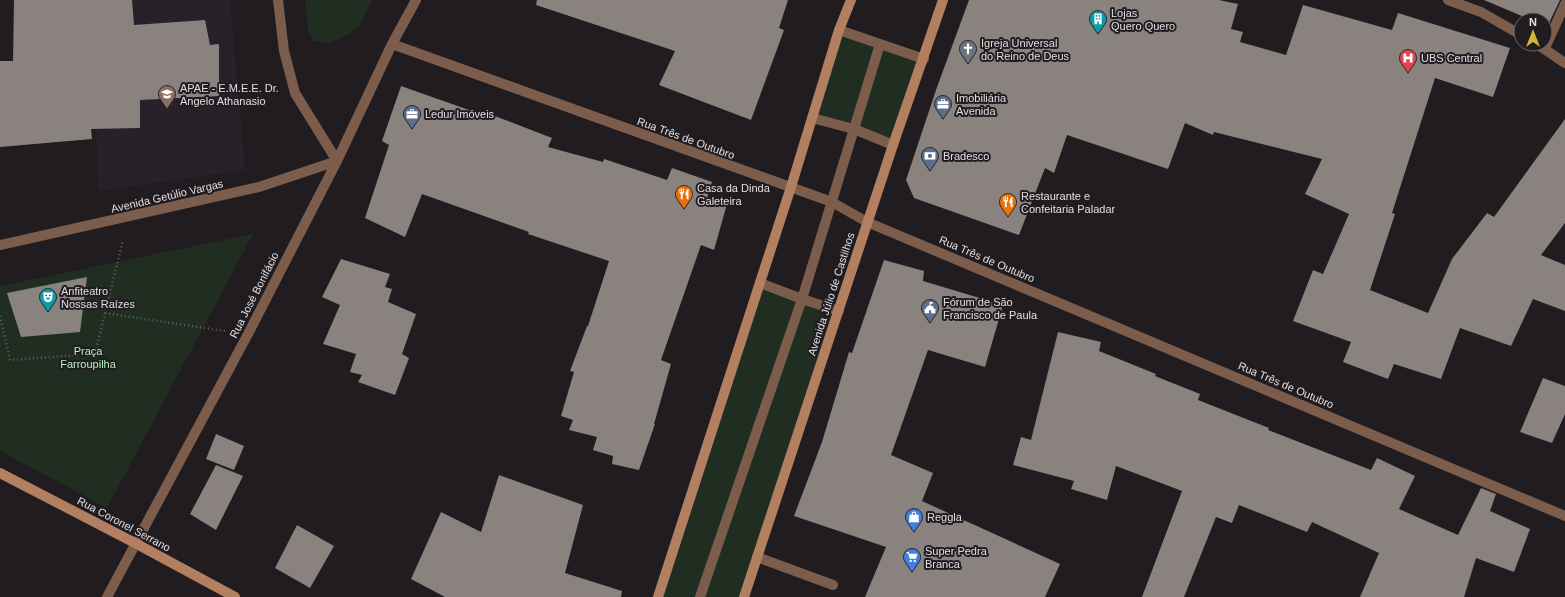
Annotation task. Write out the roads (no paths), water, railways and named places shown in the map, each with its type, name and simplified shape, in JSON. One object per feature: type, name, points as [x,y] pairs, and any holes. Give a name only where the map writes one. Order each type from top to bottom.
[{"type":"main road","points":[[658,597],[791,187],[839,30],[851,0]]},
{"type":"main road","name":"Avenida Júlio de Castilhos","points":[[744,597],[893,145],[924,59],[943,0]]},
{"type":"main road","name":"Rua Coronel Serrano","points":[[0,473],[235,597]]},
{"type":"street","points":[[278,0],[284,51],[295,93],[337,161]]},
{"type":"street","name":"Rua José Bonifácio","points":[[107,597],[248,334],[337,161],[392,44],[416,0]]},
{"type":"street","points":[[1448,0],[1481,12],[1513,30]]},
{"type":"street","points":[[1553,25],[1565,4]]},
{"type":"street","points":[[839,30],[924,59]]},
{"type":"street","name":"Rua Três de Outubro","points":[[392,44],[832,202],[868,222],[1565,516]]},
{"type":"street","points":[[700,597],[802,299],[880,44]]},
{"type":"street","points":[[1549,52],[1565,63]]},
{"type":"street","points":[[812,118],[854,129],[893,145]]},
{"type":"street","name":"Avenida Getúlio Vargas","points":[[0,246],[259,187],[337,161]]},
{"type":"street","points":[[760,283],[839,311]]},
{"type":"street","points":[[756,557],[833,585]]},
{"type":"place","name":"Lojas Quero Quero","points":[[1098,34]]},
{"type":"place","name":"Igreja Universal do Reino de Deus","points":[[968,64]]},
{"type":"place","name":"UBS Central","points":[[1408,73]]},
{"type":"place","name":"APAE - E.M.E.E. Dr. Angelo Athanasio","points":[[167,109]]},
{"type":"place","name":"Imobiliária Avenida","points":[[943,119]]},
{"type":"place","name":"Ledur Imóveis","points":[[412,129]]},
{"type":"place","name":"Bradesco","points":[[930,171]]},
{"type":"place","name":"Casa da Dinda Galeteira","points":[[684,209]]},
{"type":"place","name":"Restaurante e Confeitaria Paladar","points":[[1008,217]]},
{"type":"place","name":"Anfiteatro Nossas Raízes","points":[[48,312]]},
{"type":"place","name":"Fórum de São Francisco de Paula","points":[[930,323]]},
{"type":"place","name":"Reggla","points":[[914,532]]},
{"type":"place","name":"Super Pedra Branca","points":[[912,572]]},
{"type":"park label","name":"Praça Farroupilha","points":[[88,357]]}]
